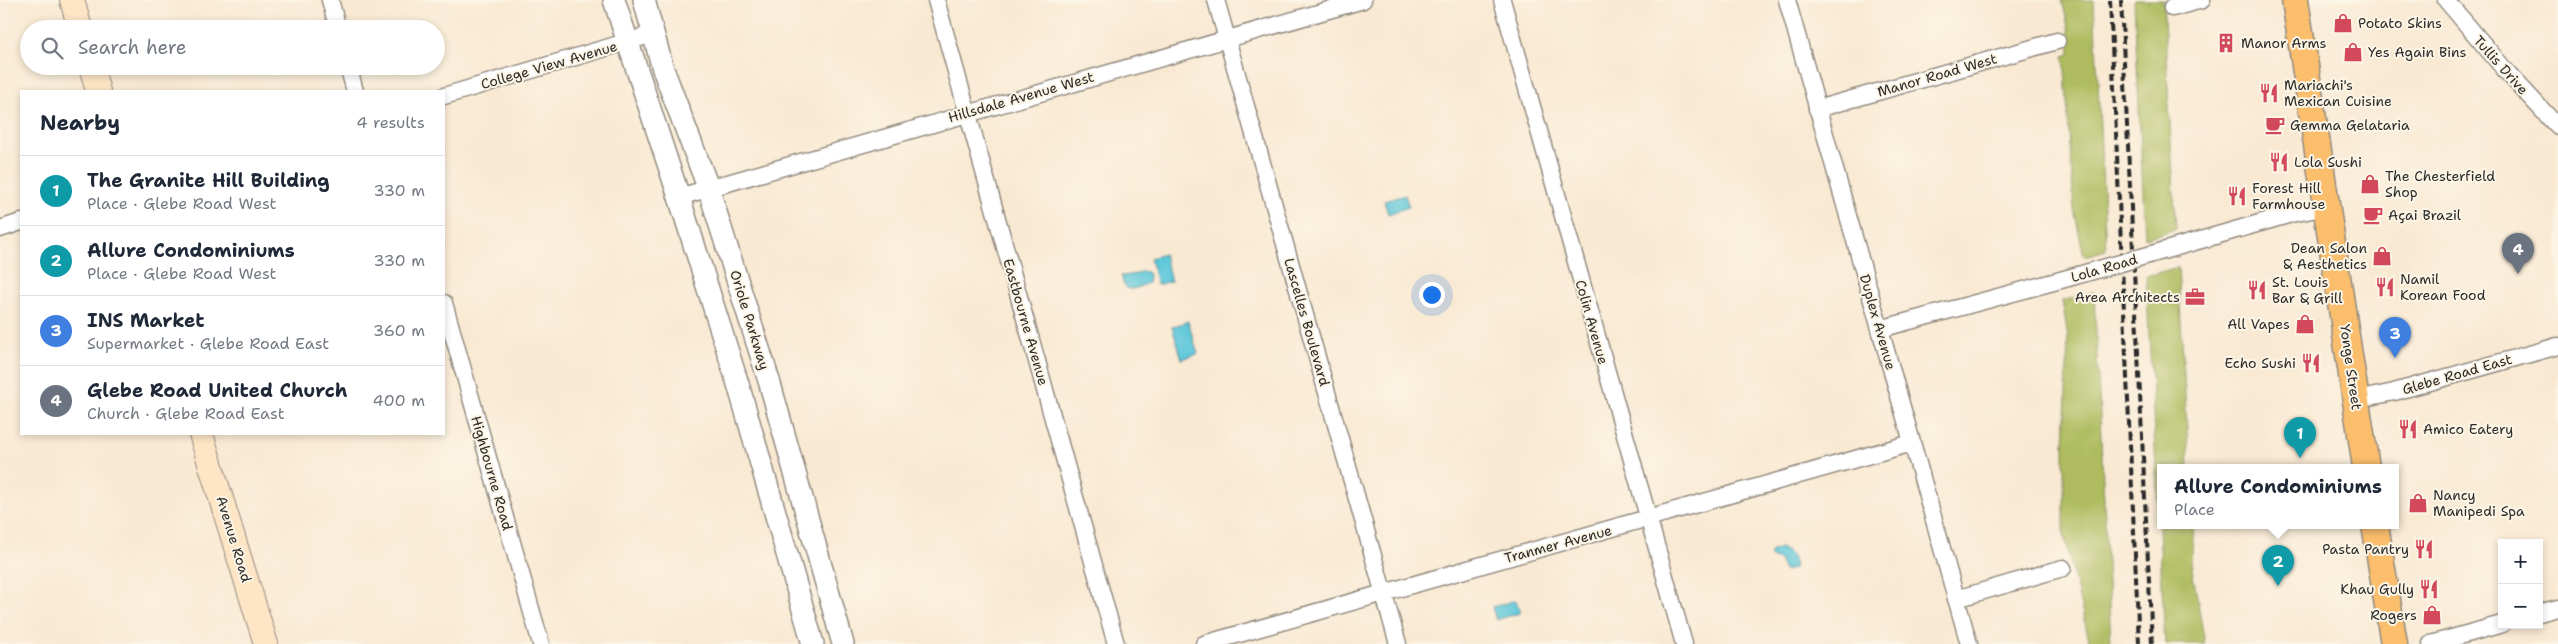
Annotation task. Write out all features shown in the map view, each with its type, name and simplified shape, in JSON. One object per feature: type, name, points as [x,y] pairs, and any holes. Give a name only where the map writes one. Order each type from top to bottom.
[{"type":"main road","points":[[72,0],[78,20]]},
{"type":"main road","name":"Yonge Street","points":[[2295,0],[2366,464]]},
{"type":"main road","points":[[94,75],[98,90]]},
{"type":"main road","name":"Avenue Road","points":[[201,435],[266,644]]},
{"type":"main road","points":[[2376,529],[2394,644]]},
{"type":"street","points":[[330,0],[336,20]]},
{"type":"street","points":[[614,0],[738,384],[813,644]]},
{"type":"street","name":"Oriole Parkway","points":[[644,0],[663,70],[708,187],[770,384],[843,644]]},
{"type":"street","name":"Eastbourne Avenue","points":[[936,0],[1116,644]]},
{"type":"street","name":"Lascelles Boulevard","points":[[1216,0],[1398,644]]},
{"type":"street","name":"Hillsdale Avenue West","points":[[679,197],[967,112],[1363,0]]},
{"type":"street","name":"Colin Avenue","points":[[1502,0],[1647,519],[1684,644]]},
{"type":"street","name":"Duplex Avenue","points":[[1787,0],[1969,644]]},
{"type":"street","points":[[2172,8],[2202,0]]},
{"type":"street","name":"Tullis Drive","points":[[2446,0],[2505,70],[2558,126]]},
{"type":"street","name":"College View Avenue","points":[[445,96],[654,34]]},
{"type":"street","name":"Manor Road West","points":[[1817,109],[2057,41]]},
{"type":"street","points":[[351,75],[355,90]]},
{"type":"street","name":"Lola Road","points":[[1880,329],[2068,278],[2291,214],[2328,208]]},
{"type":"street","points":[[0,229],[20,222]]},
{"type":"street","name":"Highbourne Road","points":[[445,307],[540,644]]},
{"type":"street","name":"Glebe Road East","points":[[2356,400],[2394,392],[2558,346]]},
{"type":"street","name":"Tranmer Avenue","points":[[1204,644],[1912,443]]},
{"type":"street","points":[[1956,599],[2062,568]]},
{"type":"street","points":[[2543,612],[2558,608]]},
{"type":"street","points":[[2431,644],[2498,625]]},
{"type":"green space","points":[[2062,0],[2094,0],[2106,250],[2084,256],[2074,210],[2064,56],[2070,54],[2069,31]]},
{"type":"green space","points":[[2134,0],[2163,0],[2176,229],[2145,238]]},
{"type":"green space","points":[[2178,267],[2189,464],[2157,464],[2157,489],[2146,276]]},
{"type":"green space","points":[[2094,292],[2111,644],[2090,644],[2064,536],[2064,444],[2068,337],[2062,301]]},
{"type":"green space","points":[[2159,529],[2194,529],[2191,562],[2205,644],[2165,644]]},
{"type":"water","points":[[1405,195],[1409,207],[1388,214],[1384,201]]},
{"type":"water","points":[[1164,254],[1171,281],[1157,285],[1150,258]]},
{"type":"water","points":[[1141,271],[1147,272],[1149,275],[1148,283],[1132,289],[1126,288],[1121,276],[1137,274]]},
{"type":"water","points":[[1188,321],[1198,354],[1182,359],[1172,327]]},
{"type":"water","points":[[1780,548],[1793,559],[1794,569],[1784,571],[1779,560],[1770,557],[1770,552]]},
{"type":"water","points":[[1516,600],[1520,613],[1496,620],[1492,607]]},
{"type":"railway","points":[[2110,0],[2139,644]]},
{"type":"railway","points":[[2121,0],[2152,644]]},
{"type":"place","name":"Potato Skins","points":[[2343,23]]},
{"type":"place","name":"Manor Arms","points":[[2226,43]]},
{"type":"place","name":"Yes Again Bins","points":[[2353,52]]},
{"type":"place","name":"Mariachi's Mexican Cuisine","points":[[2269,93]]},
{"type":"place","name":"Gemma Gelataria","points":[[2275,125]]},
{"type":"place","name":"Lola Sushi","points":[[2279,162]]},
{"type":"place","name":"The Chesterfield Shop","points":[[2370,184]]},
{"type":"place","name":"Forest Hill Farmhouse","points":[[2237,196]]},
{"type":"place","name":"Açai Brazil","points":[[2373,215]]},
{"type":"place","name":"Dean Salon & Aesthetics","points":[[2382,256]]},
{"type":"place","name":"Glebe Road United Church","points":[[2518,274]]},
{"type":"place","name":"Namil Korean Food","points":[[2385,287]]},
{"type":"place","name":"St. Louis Bar & Grill","points":[[2257,290]]},
{"type":"place","name":"Area Architects","points":[[2195,297]]},
{"type":"place","name":"All Vapes","points":[[2305,324]]},
{"type":"place","name":"INS Market","points":[[2395,358]]},
{"type":"place","name":"Echo Sushi","points":[[2311,363]]},
{"type":"place","name":"Amico Eatery","points":[[2408,429]]},
{"type":"place","name":"The Granite Hill Building","points":[[2300,458]]},
{"type":"place","name":"Nancy Manipedi Spa","points":[[2418,503]]},
{"type":"place","name":"Pasta Pantry","points":[[2424,549]]},
{"type":"place","name":"Allure Condominiums","points":[[2278,586]]},
{"type":"place","name":"Khau Gully","points":[[2429,589]]},
{"type":"place","name":"Rogers","points":[[2432,615]]}]
